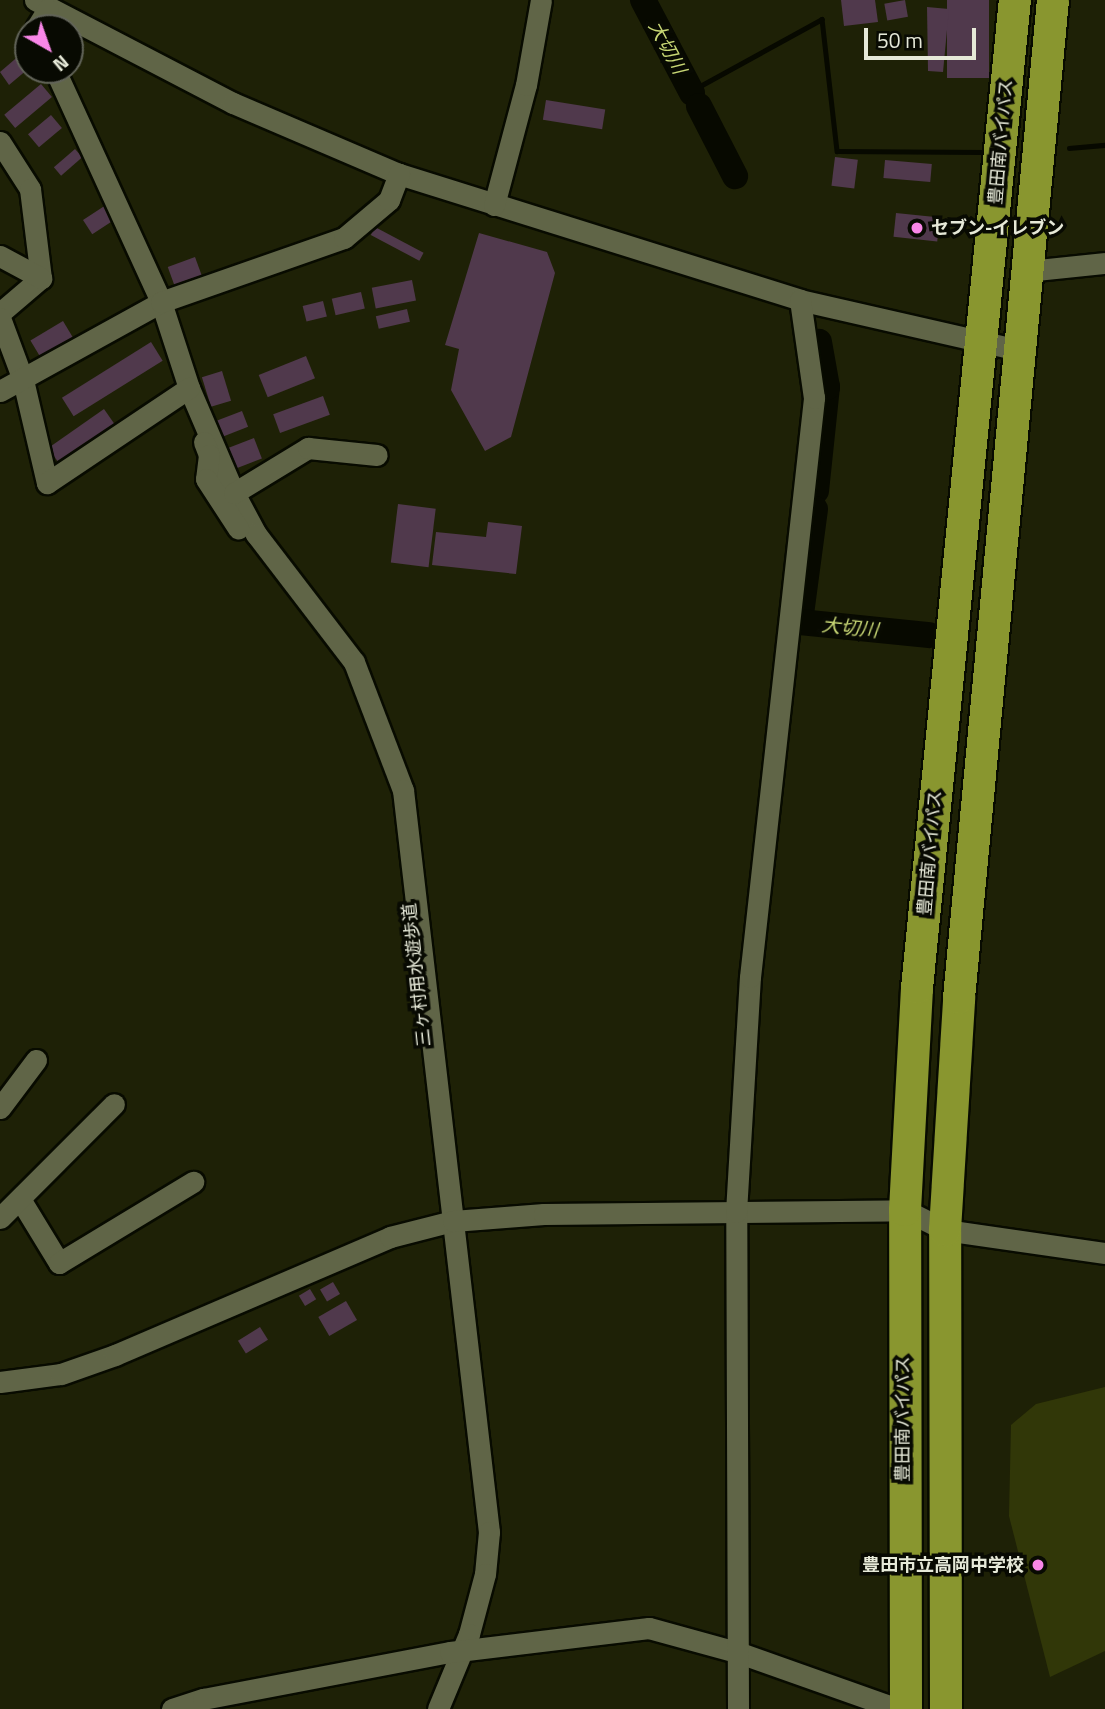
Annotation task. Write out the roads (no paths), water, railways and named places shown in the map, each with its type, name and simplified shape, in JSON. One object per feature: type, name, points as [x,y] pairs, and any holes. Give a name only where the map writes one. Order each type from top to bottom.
[{"type":"highway","name":"豊田南バイパス","points":[[946,1709],[917,988],[1015,0]]},
{"type":"highway","points":[[925,1220],[930,1186],[938,1062],[959,998],[1053,0]]},
{"type":"highway","points":[[982,342],[996,336],[1002,324],[1018,154],[1048,52]]},
{"type":"highway","name":"豊田南バイパス","points":[[906,1709],[903,1462],[925,1220]]},
{"type":"street","points":[[494,205],[526,85],[541,0]]},
{"type":"street","points":[[41,4],[233,103],[399,174],[800,300],[1019,350]]},
{"type":"street","points":[[61,84],[161,302],[186,390],[234,493],[256,534],[354,662],[403,790],[449,1222],[489,1532],[474,1613],[431,1709]]},
{"type":"street","points":[[0,142],[30,189],[41,278]]},
{"type":"street","points":[[0,391],[161,302],[344,238],[389,200],[399,174]]},
{"type":"street","points":[[0,256],[41,278]]},
{"type":"street","points":[[1027,271],[1105,263]]},
{"type":"street","points":[[41,278],[0,315],[23,380],[47,483],[186,390]]},
{"type":"street","points":[[738,1709],[736,1212],[750,977],[814,398],[800,300]]},
{"type":"street","name":"三ヶ村用水遊歩道","points":[[186,390],[209,455],[206,479],[345,670],[378,743],[398,803],[449,1222]]},
{"type":"street","points":[[234,493],[308,448],[377,455]]},
{"type":"street","points":[[0,1108],[36,1060]]},
{"type":"street","points":[[0,1218],[114,1104]]},
{"type":"street","points":[[20,1199],[59,1263],[193,1182]]},
{"type":"street","points":[[0,1382],[61,1374],[115,1355],[287,1278],[390,1237],[449,1222],[544,1214],[736,1212],[925,1220],[1105,1253]]},
{"type":"street","points":[[172,1709],[203,1699],[459,1646],[649,1628],[737,1652],[898,1709]]},
{"type":"street","points":[[438,1709],[459,1646]]},
{"type":"waterway","name":"大切川","points":[[643,0],[692,93]]},
{"type":"waterway","points":[[691,91],[822,19],[837,151],[984,152]]},
{"type":"waterway","name":"大切川","points":[[699,106],[735,176]]},
{"type":"waterway","points":[[1069,148],[1105,145]]},
{"type":"waterway","name":"大切川","points":[[816,491],[827,387],[819,342]]},
{"type":"waterway","name":"大切川","points":[[815,509],[800,622],[929,635]]},
{"type":"place","name":"セブン-イレブン","points":[[917,228]]},
{"type":"place","name":"豊田市立高岡中学校","points":[[1038,1565]]}]
